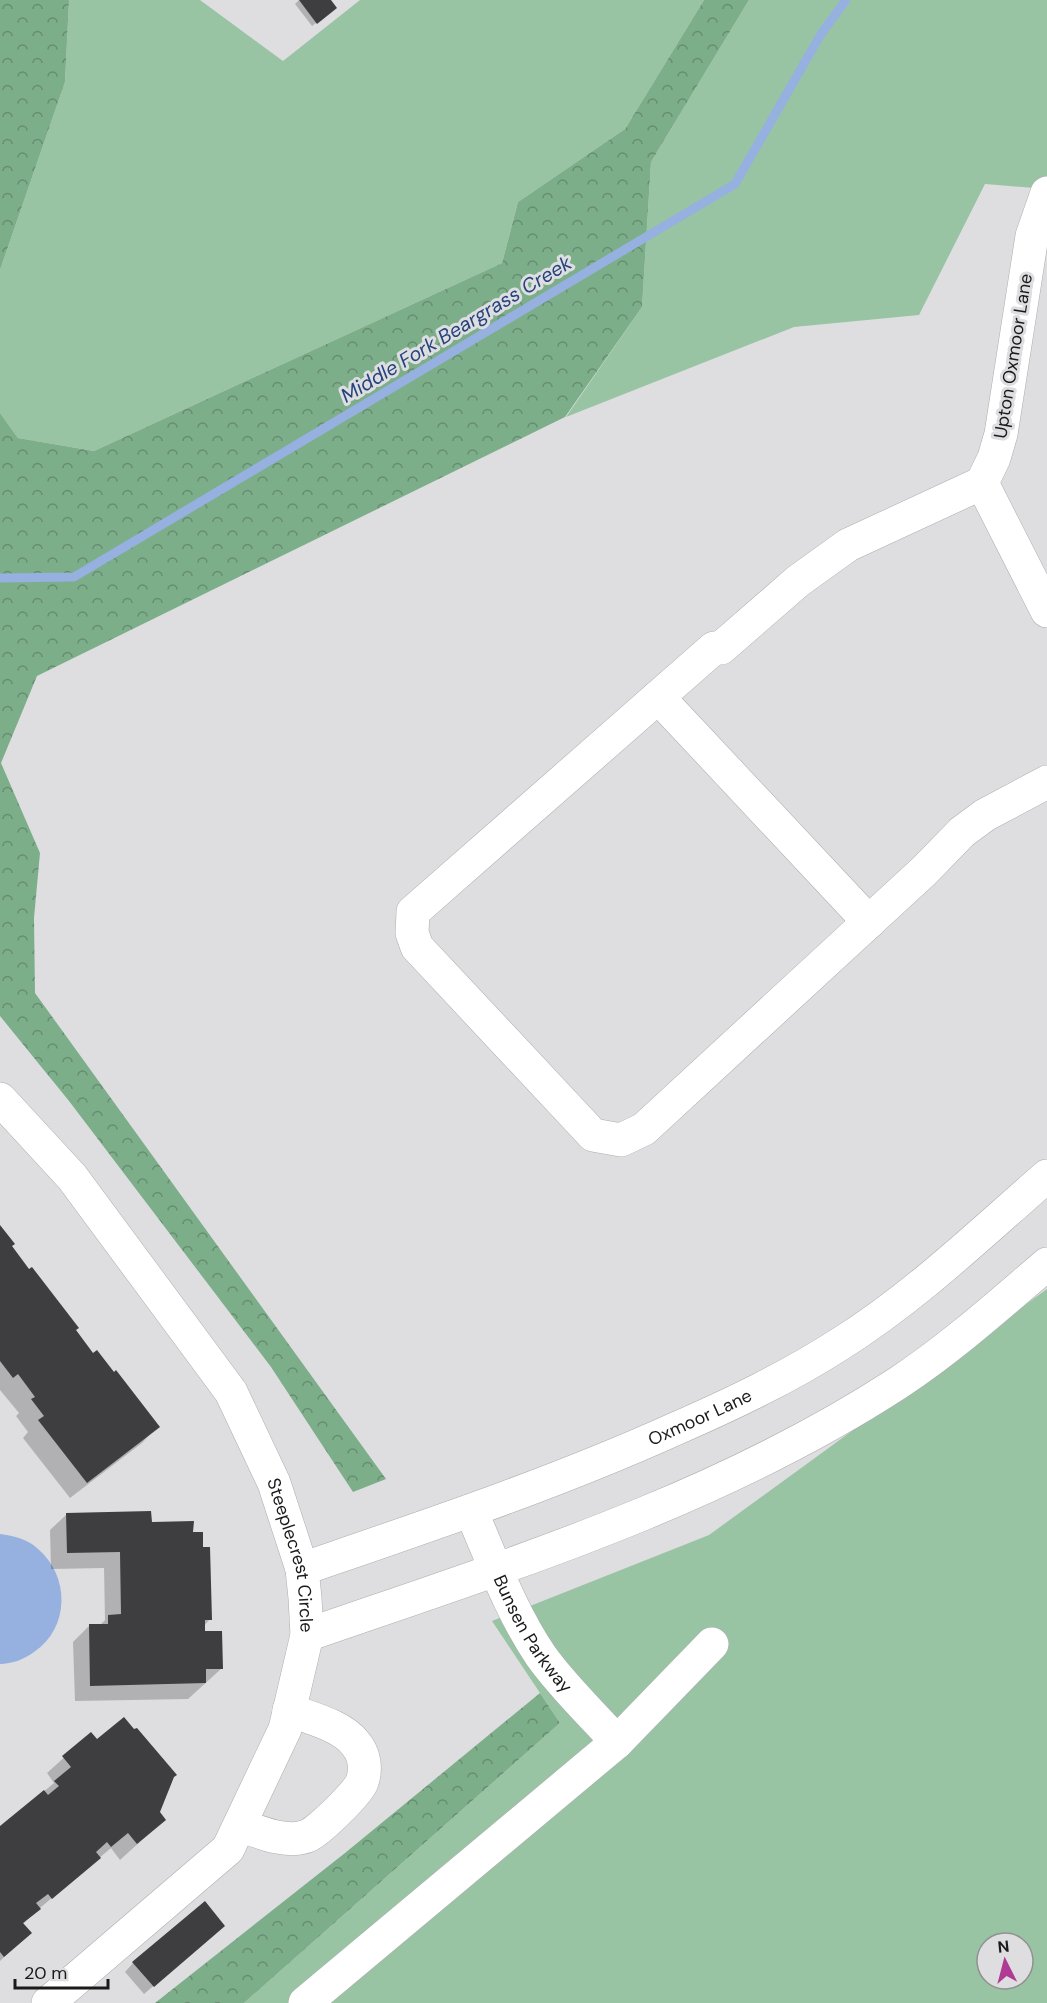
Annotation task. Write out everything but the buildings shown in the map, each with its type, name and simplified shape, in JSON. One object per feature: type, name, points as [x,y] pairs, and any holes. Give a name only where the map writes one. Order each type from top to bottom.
[{"type":"street","name":"Upton Oxmoor Lane","points":[[982,483],[994,458],[1001,434],[1032,236],[1047,193]]},
{"type":"street","points":[[1047,611],[982,483],[848,545],[798,581],[658,697],[413,912],[412,933],[417,947],[593,1135],[621,1140],[644,1129],[924,871],[962,832],[985,815],[1047,782]]},
{"type":"street","points":[[658,697],[869,922]]},
{"type":"street","name":"Steeplecrest Circle","points":[[0,1099],[72,1177],[231,1392],[274,1483],[302,1569],[307,1635],[285,1729],[228,1849],[48,2003]]},
{"type":"street","name":"Oxmoor Lane","points":[[302,1569],[471,1511],[605,1461],[757,1393],[841,1344],[882,1315],[1047,1176]]},
{"type":"street","points":[[307,1635],[497,1570],[663,1507],[749,1467],[870,1401],[939,1354],[1047,1264]]},
{"type":"street","name":"Bunsen Parkway","points":[[471,1511],[527,1634],[555,1674],[617,1742]]},
{"type":"street","points":[[305,2003],[617,1742],[712,1644]]},
{"type":"street","points":[[240,1826],[278,1838],[307,1836],[330,1820],[362,1783],[365,1762],[355,1742],[338,1730],[289,1710]]},
{"type":"green space","points":[[0,0],[69,0],[65,82],[0,270]]},
{"type":"green space","points":[[69,0],[200,0],[283,61],[360,0],[704,0],[625,129],[518,202],[502,263],[94,451],[18,438],[0,413],[0,270],[65,82]]},
{"type":"green space","points":[[704,0],[749,0],[651,162],[642,307],[565,417],[37,676],[1,763],[40,853],[34,918],[35,993],[386,1479],[353,1492],[271,1367],[69,1101],[0,1016],[0,413],[18,438],[94,451],[502,263],[518,202],[625,129]]},
{"type":"green space","points":[[749,0],[1047,0],[1047,189],[985,184],[919,315],[794,327],[566,417],[642,307],[651,162]]},
{"type":"green space","points":[[1047,1289],[1047,2003],[244,2003],[560,1723],[492,1621],[709,1535]]},
{"type":"green space","points":[[540,1693],[560,1723],[244,2003],[155,2003],[345,1853]]},
{"type":"water","points":[[0,1534],[25,1540],[38,1549],[56,1573],[62,1602],[60,1616],[46,1642],[22,1659],[0,1664]]},
{"type":"waterway","name":"Middle Fork Beargrass Creek","points":[[0,578],[74,577],[735,184],[821,34],[846,0]]}]
